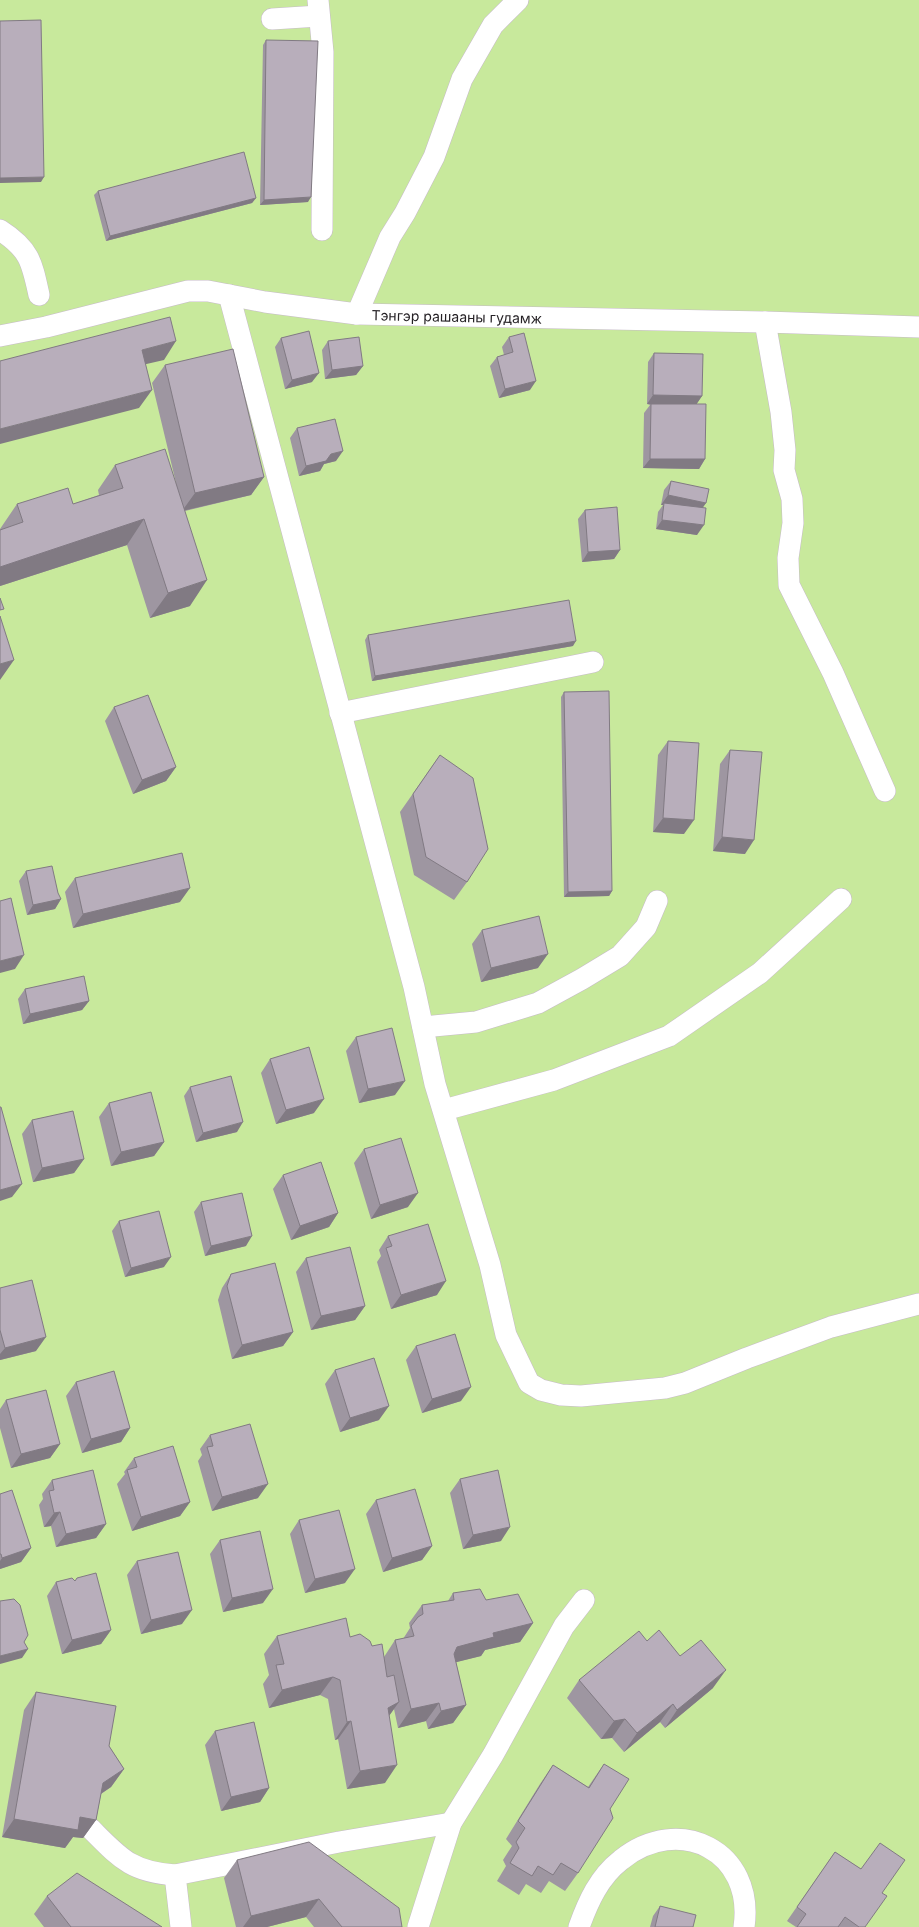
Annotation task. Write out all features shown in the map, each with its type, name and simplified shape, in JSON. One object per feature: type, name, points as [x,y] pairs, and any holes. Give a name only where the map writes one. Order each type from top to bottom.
[{"type":"street","points":[[357,314],[390,237],[405,213],[434,157],[462,79],[493,25],[518,0]]},
{"type":"street","points":[[272,19],[318,8],[323,52],[322,230]]},
{"type":"street","points":[[0,230],[17,242],[30,260],[39,295]]},
{"type":"street","name":"Тэнгэр рашааны гудамж","points":[[0,336],[46,327],[188,291],[208,291],[300,308],[357,314],[919,327]]},
{"type":"street","points":[[229,295],[414,987],[435,1084],[490,1265],[506,1335],[529,1383],[542,1390],[561,1395],[581,1396],[665,1388],[686,1383],[831,1327],[919,1304]]},
{"type":"street","points":[[765,322],[781,412],[785,450],[784,470],[790,488],[792,506],[793,523],[788,558],[789,585],[833,673],[885,791]]},
{"type":"street","points":[[340,713],[593,662]]},
{"type":"street","points":[[444,1110],[554,1080],[669,1036],[760,973],[841,899]]},
{"type":"street","points":[[423,1027],[476,1022],[538,1003],[620,956],[646,927],[657,901]]},
{"type":"street","points":[[418,1927],[451,1823],[493,1755],[564,1626],[584,1600]]},
{"type":"street","points":[[91,1829],[122,1859],[132,1866],[160,1874],[175,1875],[339,1842],[451,1823]]},
{"type":"street","points":[[579,1927],[587,1905],[597,1886],[612,1867],[636,1849],[653,1841],[672,1838],[710,1847],[730,1865],[744,1890],[746,1904],[744,1927]]},
{"type":"street","points":[[175,1875],[182,1927]]},
{"type":"green space","points":[[0,0],[919,0],[919,1927],[0,1927]]},
{"type":"building","points":[[41,20],[44,177],[0,178],[0,21]]},
{"type":"building","points":[[266,40],[318,41],[311,197],[264,200]]},
{"type":"building","points":[[244,152],[256,198],[110,236],[98,191]]},
{"type":"building","points":[[170,317],[176,341],[142,350],[152,390],[0,429],[0,361]]},
{"type":"building","points":[[309,331],[319,373],[292,380],[281,338]]},
{"type":"building","points":[[524,333],[536,381],[505,389],[497,357],[513,352],[509,337]]},
{"type":"building","points":[[359,337],[363,366],[332,370],[328,341]]},
{"type":"building","points":[[233,349],[264,477],[195,493],[165,365]]},
{"type":"building","points":[[654,353],[703,354],[702,396],[653,395]]},
{"type":"building","points":[[651,404],[706,404],[705,459],[650,459]]},
{"type":"building","points":[[335,419],[343,451],[331,454],[326,461],[306,466],[297,428]]},
{"type":"building","points":[[165,449],[207,580],[168,593],[144,519],[0,567],[0,530],[23,522],[17,504],[68,488],[73,504],[123,488],[115,465]]},
{"type":"building","points":[[671,481],[709,489],[706,503],[668,495]]},
{"type":"building","points":[[664,503],[706,508],[704,525],[662,520]]},
{"type":"building","points":[[617,507],[620,550],[588,552],[585,510]]},
{"type":"building","points":[[0,598],[4,609],[0,610]]},
{"type":"building","points":[[569,600],[576,641],[375,676],[368,635]]},
{"type":"building","points":[[0,616],[14,660],[0,664]]},
{"type":"building","points":[[609,691],[612,891],[568,892],[564,692]]},
{"type":"building","points":[[148,695],[176,767],[142,780],[114,707]]},
{"type":"building","points":[[668,741],[699,743],[694,820],[663,818]]},
{"type":"building","points":[[730,750],[762,752],[754,840],[722,837]]},
{"type":"building","points":[[440,755],[473,778],[488,849],[467,882],[426,857],[413,794]]},
{"type":"building","points":[[182,853],[190,888],[83,914],[75,878]]},
{"type":"building","points":[[52,866],[61,899],[33,905],[26,871]]},
{"type":"building","points":[[11,898],[24,955],[0,961],[0,901]]},
{"type":"building","points":[[539,916],[548,954],[491,968],[482,930]]},
{"type":"building","points":[[84,976],[89,1001],[30,1014],[25,989]]},
{"type":"building","points":[[392,1028],[405,1081],[368,1089],[356,1037]]},
{"type":"building","points":[[309,1047],[324,1099],[286,1110],[270,1059]]},
{"type":"building","points":[[231,1076],[243,1122],[203,1133],[190,1087]]},
{"type":"building","points":[[151,1092],[164,1142],[121,1152],[109,1103]]},
{"type":"building","points":[[0,1107],[22,1184],[0,1190]]},
{"type":"building","points":[[73,1111],[84,1159],[42,1168],[32,1120]]},
{"type":"building","points":[[401,1138],[418,1193],[380,1205],[364,1149]]},
{"type":"building","points":[[321,1162],[338,1213],[300,1226],[283,1175]]},
{"type":"building","points":[[242,1193],[252,1236],[211,1246],[201,1202]]},
{"type":"building","points":[[159,1211],[171,1257],[131,1268],[119,1221]]},
{"type":"building","points":[[428,1224],[446,1281],[401,1295],[386,1248],[392,1246],[388,1236]]},
{"type":"building","points":[[350,1247],[365,1306],[321,1316],[306,1258]]},
{"type":"building","points":[[275,1263],[293,1332],[242,1345],[227,1286],[231,1274]]},
{"type":"building","points":[[32,1280],[46,1337],[5,1348],[0,1330],[0,1288]]},
{"type":"building","points":[[455,1334],[471,1387],[432,1399],[416,1346]]},
{"type":"building","points":[[374,1358],[389,1406],[350,1418],[335,1370]]},
{"type":"building","points":[[114,1371],[130,1428],[91,1439],[76,1382]]},
{"type":"building","points":[[46,1390],[60,1444],[21,1454],[6,1400]]},
{"type":"building","points":[[250,1424],[268,1484],[222,1497],[207,1447],[213,1446],[210,1435]]},
{"type":"building","points":[[173,1446],[190,1502],[141,1517],[127,1470],[137,1467],[134,1458]]},
{"type":"building","points":[[93,1470],[106,1524],[66,1534],[60,1512],[54,1513],[49,1491],[54,1490],[52,1480]]},
{"type":"building","points":[[498,1470],[510,1527],[473,1535],[460,1479]]},
{"type":"building","points":[[415,1489],[432,1546],[392,1558],[376,1500]]},
{"type":"building","points":[[12,1490],[31,1548],[2,1558],[0,1554],[0,1494]]},
{"type":"building","points":[[339,1510],[355,1569],[315,1579],[299,1520]]},
{"type":"building","points":[[260,1531],[273,1589],[232,1598],[220,1540]]},
{"type":"building","points":[[178,1552],[192,1610],[151,1620],[137,1561]]},
{"type":"building","points":[[96,1573],[111,1630],[72,1640],[56,1582],[72,1578],[75,1581],[77,1578]]},
{"type":"building","points":[[480,1589],[486,1600],[518,1594],[533,1623],[493,1633],[494,1637],[457,1647],[454,1654],[466,1705],[441,1711],[439,1703],[411,1709],[395,1640],[414,1636],[411,1626],[423,1614],[422,1605],[454,1600],[453,1593]]},
{"type":"building","points":[[14,1599],[20,1605],[28,1635],[24,1642],[28,1649],[0,1656],[0,1601]]},
{"type":"building","points":[[346,1618],[350,1637],[360,1634],[370,1641],[372,1646],[382,1644],[387,1677],[394,1675],[399,1702],[388,1708],[397,1765],[360,1771],[351,1721],[347,1722],[340,1680],[333,1677],[282,1690],[276,1665],[284,1664],[277,1636]]},
{"type":"building","points":[[659,1630],[680,1656],[701,1640],[726,1670],[677,1710],[673,1704],[637,1733],[625,1719],[614,1721],[579,1680],[639,1631],[647,1641]]},
{"type":"building","points":[[36,1692],[116,1706],[109,1746],[124,1769],[103,1783],[96,1820],[80,1817],[78,1830],[14,1819]]},
{"type":"building","points":[[254,1722],[269,1788],[231,1797],[215,1731]]},
{"type":"building","points":[[604,1764],[629,1779],[610,1809],[613,1818],[578,1873],[561,1863],[553,1875],[538,1866],[532,1876],[510,1863],[519,1848],[516,1842],[525,1828],[518,1821],[553,1765],[589,1788]]},
{"type":"building","points":[[309,1842],[399,1908],[402,1927],[342,1927],[319,1899],[251,1916],[237,1860]]},
{"type":"building","points":[[880,1843],[905,1860],[882,1893],[887,1896],[865,1927],[859,1927],[845,1917],[838,1927],[797,1927],[806,1914],[797,1907],[835,1852],[861,1869]]},
{"type":"building","points":[[77,1873],[162,1927],[71,1927],[47,1896]]},
{"type":"building","points":[[660,1906],[696,1915],[693,1927],[655,1927]]}]
